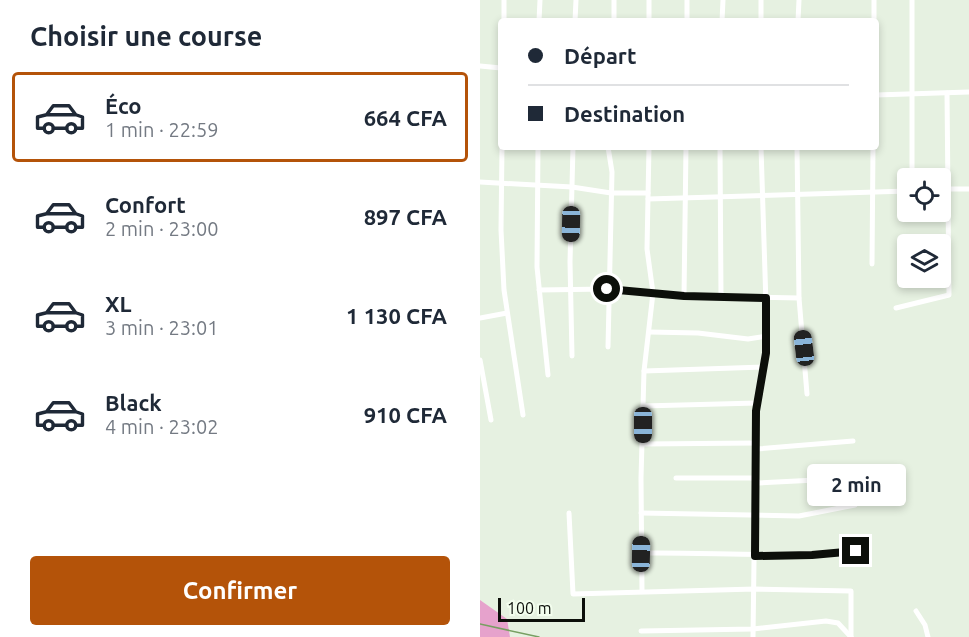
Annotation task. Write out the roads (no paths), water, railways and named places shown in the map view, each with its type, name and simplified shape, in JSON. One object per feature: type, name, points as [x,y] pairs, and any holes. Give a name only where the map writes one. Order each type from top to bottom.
[{"type":"street","points":[[504,0],[504,18]]},
{"type":"street","points":[[539,18],[540,0]]},
{"type":"street","points":[[575,18],[576,0]]},
{"type":"street","points":[[614,0],[614,18]]},
{"type":"street","points":[[649,0],[649,18]]},
{"type":"street","points":[[687,0],[687,18]]},
{"type":"street","points":[[722,18],[723,0]]},
{"type":"street","points":[[761,0],[761,18]]},
{"type":"street","points":[[798,18],[799,0]]},
{"type":"street","points":[[874,0],[874,18]]},
{"type":"street","points":[[912,0],[910,95],[912,168]]},
{"type":"street","points":[[480,66],[498,68]]},
{"type":"street","points":[[879,95],[969,92]]},
{"type":"street","points":[[945,168],[947,93]]},
{"type":"street","points":[[502,150],[501,230],[507,313],[523,415]]},
{"type":"street","points":[[538,150],[539,290],[548,375]]},
{"type":"street","points":[[572,356],[573,150]]},
{"type":"street","points":[[608,150],[612,172],[607,289],[608,346]]},
{"type":"street","points":[[642,591],[644,371],[653,294],[647,249],[649,150]]},
{"type":"street","points":[[684,296],[686,150]]},
{"type":"street","points":[[720,150],[721,297]]},
{"type":"street","points":[[753,637],[757,403],[767,336],[761,150]]},
{"type":"street","points":[[796,150],[799,298],[807,394]]},
{"type":"street","points":[[872,264],[873,150]]},
{"type":"street","points":[[480,182],[684,197],[897,192]]},
{"type":"street","points":[[951,188],[969,189]]},
{"type":"street","points":[[896,308],[949,295],[946,222]]},
{"type":"street","points":[[539,290],[571,292],[607,289],[684,296],[799,298]]},
{"type":"street","points":[[480,318],[507,313]]},
{"type":"street","points":[[649,332],[698,333],[748,339],[767,336]]},
{"type":"street","points":[[480,360],[491,420]]},
{"type":"street","points":[[644,371],[764,367]]},
{"type":"street","points":[[644,406],[757,403]]},
{"type":"street","points":[[643,444],[757,446],[853,441]]},
{"type":"street","points":[[676,478],[755,478]]},
{"type":"street","points":[[755,478],[759,483],[855,478]]},
{"type":"street","points":[[641,513],[799,516],[855,505]]},
{"type":"street","points":[[569,513],[573,594],[754,588],[851,591],[851,637],[838,623],[826,621],[753,628],[641,631]]},
{"type":"street","points":[[641,554],[755,556],[812,555],[856,551]]},
{"type":"street","points":[[916,611],[925,625],[928,637]]},
{"type":"waterway","points":[[480,624],[539,637]]}]
